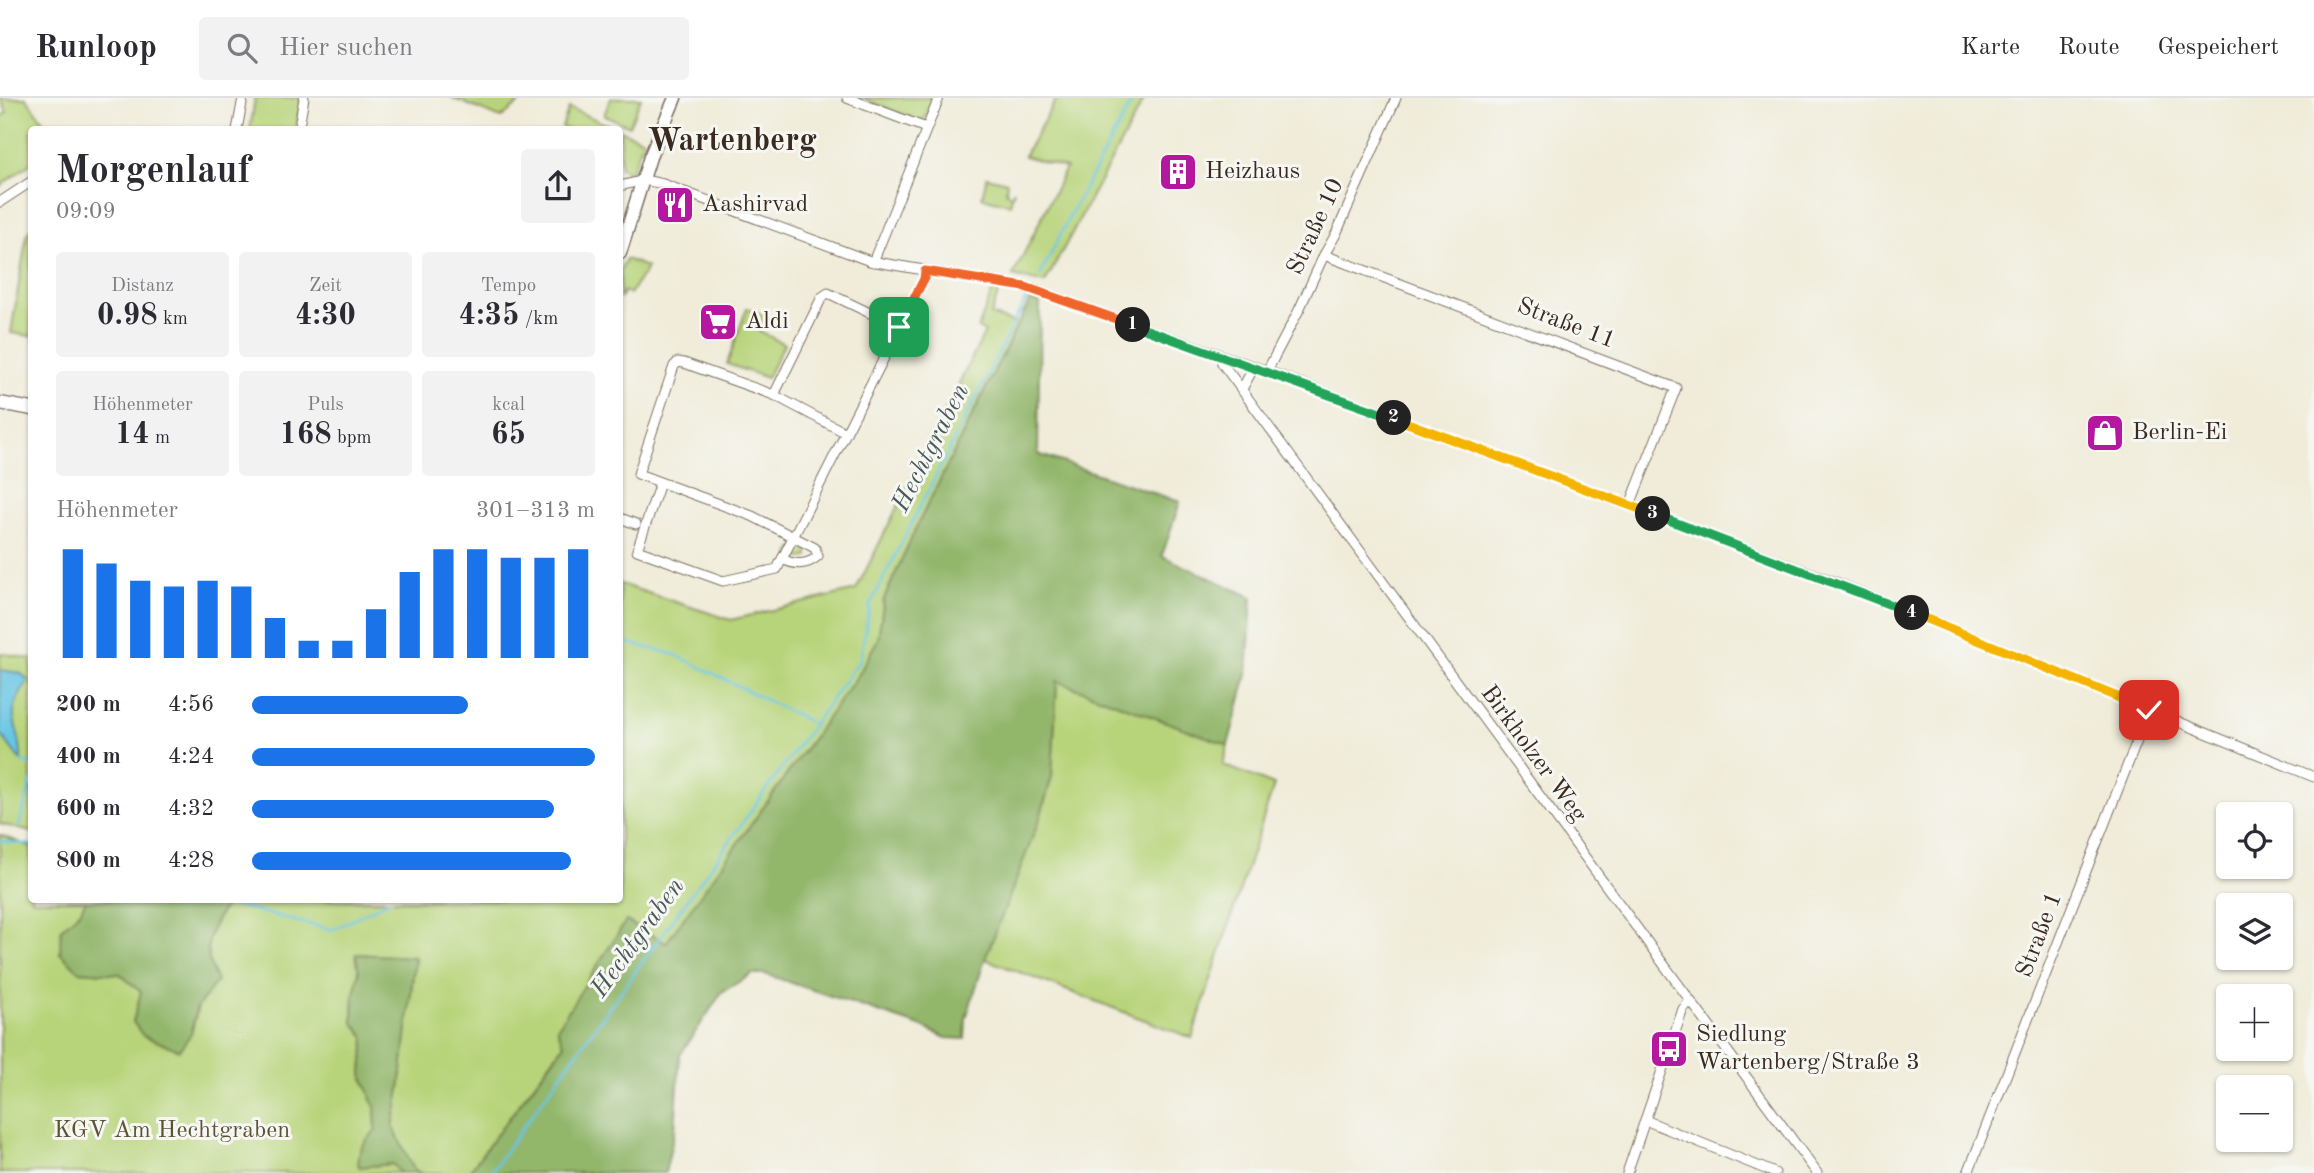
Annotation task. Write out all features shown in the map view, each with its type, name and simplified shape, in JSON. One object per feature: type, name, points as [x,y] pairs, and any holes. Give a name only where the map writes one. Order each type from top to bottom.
[{"type":"main road","points":[[623,244],[650,157],[675,98]]},
{"type":"main road","points":[[0,403],[28,408]]},
{"type":"street","points":[[238,126],[243,98]]},
{"type":"street","points":[[300,121],[304,98]]},
{"type":"street","points":[[847,98],[926,128]]},
{"type":"street","points":[[873,262],[939,98]]},
{"type":"street","name":"Straße 10","points":[[1267,371],[1336,234],[1396,98]]},
{"type":"street","points":[[623,185],[644,180],[665,185],[873,262],[1025,287],[1267,371],[1838,583],[2314,777]]},
{"type":"street","points":[[0,202],[28,184]]},
{"type":"street","name":"Straße 11","points":[[1324,255],[1676,388],[1630,505]]},
{"type":"street","points":[[660,483],[637,550],[723,581],[777,569],[924,279],[925,271]]},
{"type":"street","points":[[774,395],[822,297],[828,293],[899,327]]},
{"type":"street","name":"Birkholzer Weg","points":[[1224,357],[1222,363],[1817,1173]]},
{"type":"street","points":[[782,559],[793,565],[812,561],[818,556],[815,548],[752,516],[638,474],[674,366],[678,362],[774,395],[846,433]]},
{"type":"street","points":[[1242,389],[1254,367]]},
{"type":"street","points":[[623,519],[636,524]]},
{"type":"street","name":"Straße 1","points":[[1968,1173],[2149,710]]},
{"type":"street","points":[[1627,1173],[1683,1009],[1690,1000]]},
{"type":"street","points":[[1645,1120],[1775,1173]]},
{"type":"green space","points":[[0,98],[26,98],[47,126],[28,126],[28,165],[0,186],[0,118],[7,112]]},
{"type":"green space","points":[[255,98],[301,98],[296,126],[251,126]]},
{"type":"green space","points":[[452,98],[522,98],[501,118]]},
{"type":"green space","points":[[611,98],[641,98],[629,126],[604,115]]},
{"type":"green space","points":[[862,98],[933,98],[925,118],[920,121]]},
{"type":"green space","points":[[1057,98],[1145,98],[1045,283],[1013,276],[1066,168],[1024,156]]},
{"type":"green space","points":[[569,108],[611,126],[562,126]]},
{"type":"green space","points":[[623,131],[644,140],[630,173],[623,170]]},
{"type":"green space","points":[[987,177],[1007,182],[1006,191],[1011,196],[1014,190],[1010,204],[982,197]]},
{"type":"green space","points":[[28,233],[28,336],[11,333]]},
{"type":"green space","points":[[626,259],[647,267],[630,294],[624,291],[623,293],[623,265]]},
{"type":"green space","name":"KGV Am Hechtgraben","points":[[993,290],[999,291],[991,315],[1018,324],[916,528],[884,599],[878,639],[859,674],[666,943],[626,921],[564,1044],[468,1173],[421,1173],[414,1170],[393,1127],[415,958],[356,954],[359,973],[354,994],[353,1022],[365,1038],[362,1074],[375,1107],[376,1130],[363,1147],[359,1156],[359,1167],[394,1164],[400,1173],[0,1173],[0,835],[28,846],[28,903],[84,903],[80,912],[61,929],[79,971],[120,974],[141,992],[133,1022],[191,1034],[209,966],[208,935],[226,903],[623,903],[623,585],[731,620],[856,590],[985,332],[978,328]]},
{"type":"green space","points":[[1030,300],[1040,303],[1038,454],[1180,502],[1162,556],[1252,597],[1247,675],[1228,745],[1057,681],[1052,776],[1040,818],[985,959],[966,1018],[965,1039],[946,1038],[920,1026],[765,974],[752,974],[722,992],[680,1055],[675,1129],[665,1173],[468,1173],[564,1045],[557,1028],[626,921],[666,943],[859,674],[878,639],[884,599],[916,528]]},
{"type":"green space","points":[[747,308],[765,315],[759,331],[784,344],[767,378],[727,364]]},
{"type":"green space","points":[[796,544],[808,550],[808,557],[791,559],[790,554]]},
{"type":"green space","points":[[0,653],[28,658],[28,831],[0,824]]},
{"type":"green space","points":[[1057,681],[1228,745],[1223,765],[1274,785],[1192,1038],[985,959],[1040,818],[1052,776]]},
{"type":"green space","points":[[84,903],[227,903],[208,940],[209,959],[217,981],[196,1009],[191,1034],[179,1050],[143,1036],[133,1022],[141,992],[120,974],[79,971],[60,953],[61,929],[80,912]]},
{"type":"green space","points":[[356,954],[415,957],[393,1127],[414,1170],[421,1173],[400,1173],[393,1164],[359,1167],[360,1151],[376,1130],[375,1107],[362,1074],[365,1038],[353,1022],[354,994],[359,973]]},
{"type":"water","points":[[0,670],[20,673],[27,679],[15,706],[14,715],[21,761],[0,733]]},
{"type":"waterway","name":"Hechtgraben","points":[[1040,276],[1134,98]]},
{"type":"waterway","name":"Hechtgraben","points":[[490,1173],[860,660],[870,605],[1026,299]]},
{"type":"waterway","name":"Hechtgraben","points":[[623,642],[676,655],[814,724]]},
{"type":"waterway","points":[[21,761],[28,764]]},
{"type":"waterway","points":[[19,825],[28,793]]},
{"type":"waterway","points":[[0,841],[28,844]]},
{"type":"waterway","name":"Hechtgraben","points":[[225,903],[332,930],[384,903]]},
{"type":"place","name":"Heizhaus","points":[[1178,172]]},
{"type":"place","name":"Aashirvad","points":[[675,205]]},
{"type":"place","name":"Aldi","points":[[718,322]]},
{"type":"place","name":"Berlin-Ei","points":[[2105,433]]},
{"type":"place","name":"Siedlung Wartenberg/Straße 3","points":[[1669,1049]]},
{"type":"district","name":"Wartenberg","points":[[732,142]]},
{"type":"route","points":[[899,327],[924,279],[925,271],[1025,287],[1267,371],[1706,533],[1838,583],[2149,710]]}]
